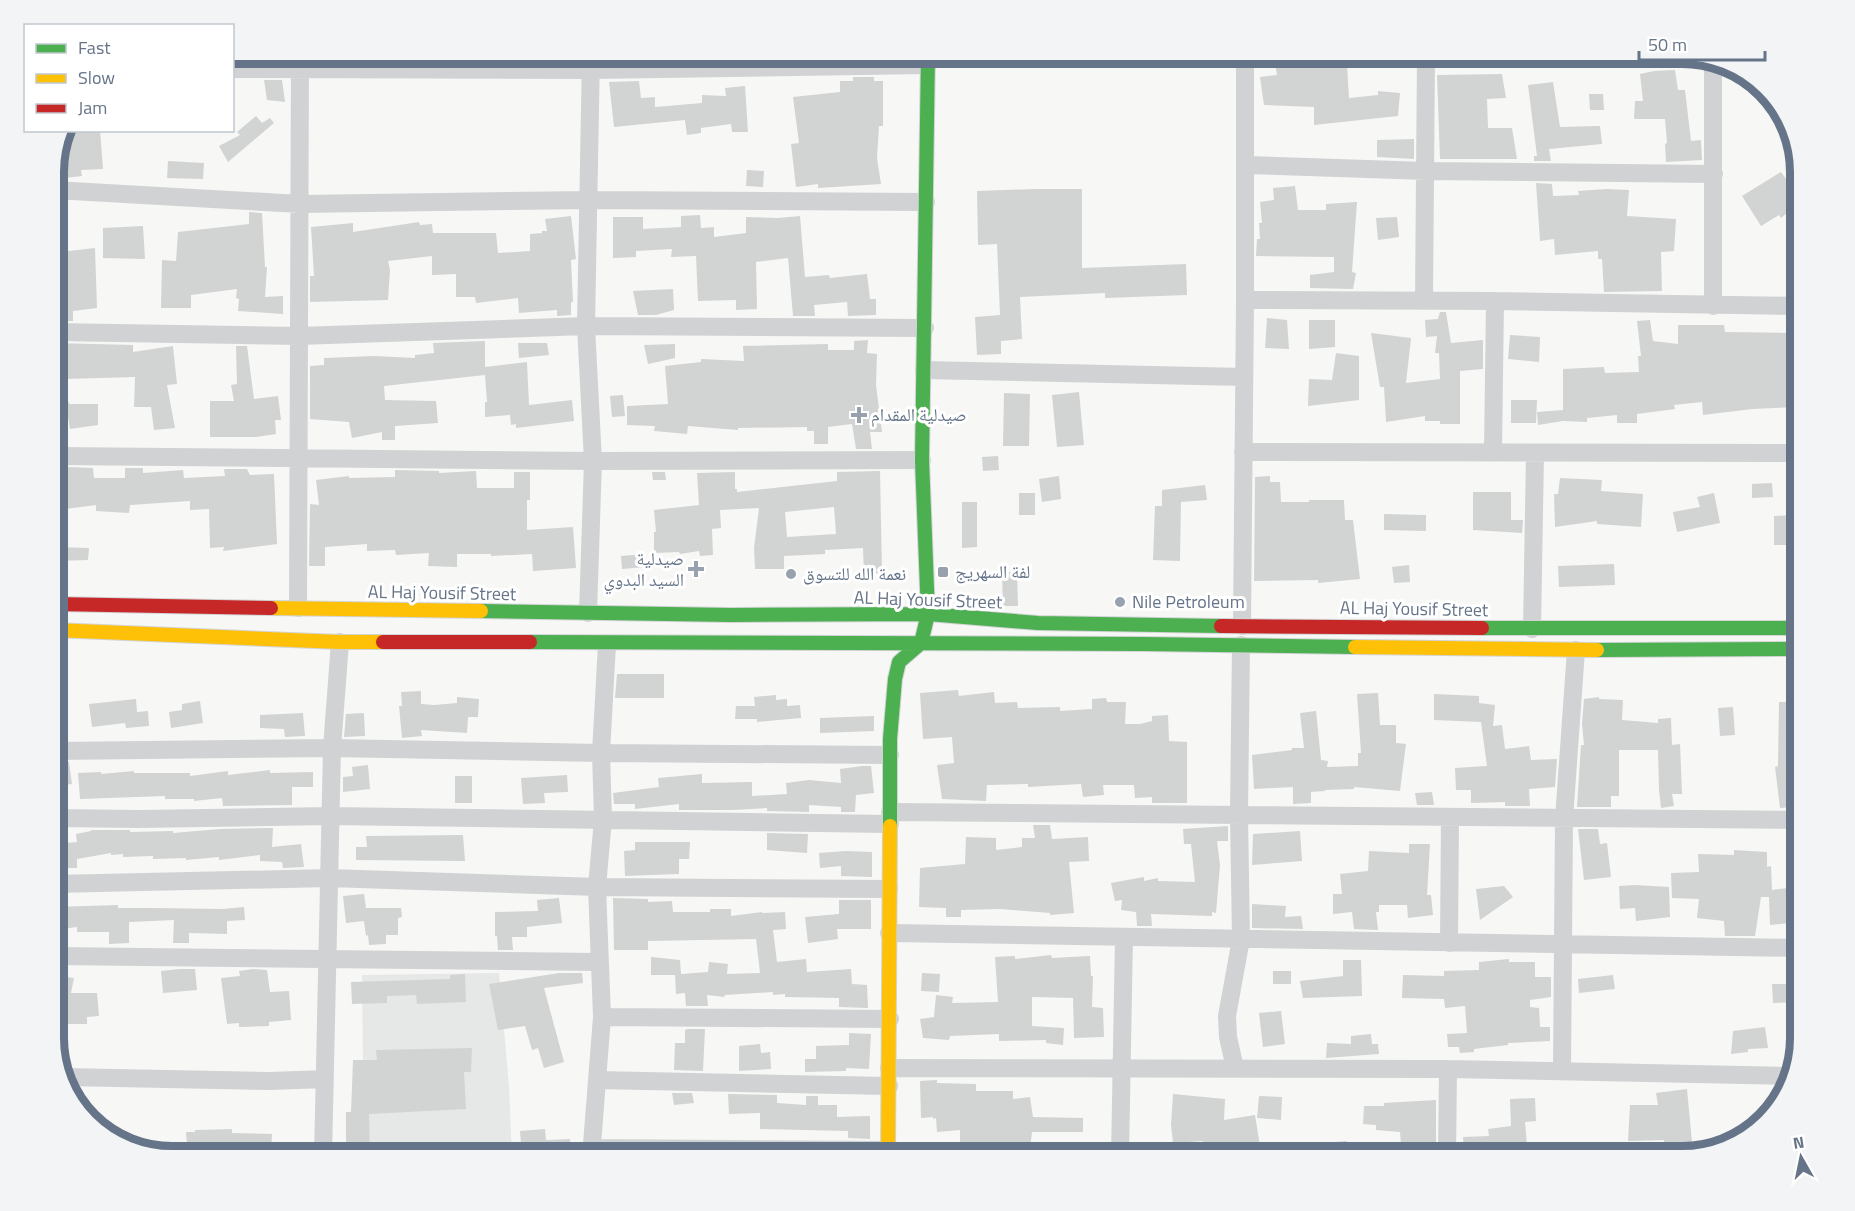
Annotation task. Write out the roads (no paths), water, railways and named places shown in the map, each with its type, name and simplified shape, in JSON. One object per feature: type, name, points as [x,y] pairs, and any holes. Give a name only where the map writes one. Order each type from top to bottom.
[{"type":"main road","points":[[888,1146],[890,755],[895,679],[899,662],[921,643],[928,614],[922,460],[928,64]]},
{"type":"main road","name":"AL Haj Yousif Street","points":[[65,604],[731,615],[928,614],[1038,623],[1242,626],[1532,629],[1790,628]]},
{"type":"main road","points":[[65,630],[340,642],[1241,645],[1576,650],[1790,649]]},
{"type":"street","points":[[1242,626],[1245,64]]},
{"type":"street","points":[[1424,300],[1426,64]]},
{"type":"street","points":[[234,69],[272,65]]},
{"type":"street","points":[[298,608],[300,65]]},
{"type":"street","points":[[588,613],[593,461],[586,326],[591,65]]},
{"type":"street","points":[[1713,69],[1713,306]]},
{"type":"street","points":[[1246,165],[1426,171],[1714,174]]},
{"type":"street","points":[[65,191],[300,204],[589,200],[926,202]]},
{"type":"street","points":[[1245,300],[1495,300],[1790,306]]},
{"type":"street","points":[[1493,452],[1495,300]]},
{"type":"street","points":[[65,332],[299,336],[586,326],[925,328]]},
{"type":"street","points":[[924,370],[1244,377]]},
{"type":"street","points":[[1243,452],[1790,453]]},
{"type":"street","points":[[1532,629],[1535,453]]},
{"type":"street","points":[[65,456],[593,461],[922,460]]},
{"type":"street","points":[[323,1146],[332,748],[340,642]]},
{"type":"street","points":[[592,1146],[602,1017],[597,887],[603,819],[601,753],[607,644]]},
{"type":"street","points":[[1235,1068],[1228,1037],[1227,1016],[1241,939],[1239,814],[1241,645]]},
{"type":"street","points":[[1562,1071],[1564,819],[1576,650]]},
{"type":"street","points":[[65,751],[332,748],[890,755]]},
{"type":"street","points":[[65,818],[330,816],[603,819],[890,818],[1239,814],[1790,820]]},
{"type":"street","points":[[1449,943],[1450,817]]},
{"type":"street","points":[[65,884],[329,879],[597,887],[890,889]]},
{"type":"street","points":[[889,933],[1790,948]]},
{"type":"street","points":[[1120,1146],[1124,937]]},
{"type":"street","points":[[65,956],[599,962]]},
{"type":"street","points":[[602,1017],[890,1019]]},
{"type":"street","points":[[597,1080],[889,1077],[1122,1069],[1235,1068],[1448,1069],[1784,1076]]},
{"type":"street","points":[[1447,1146],[1448,1069]]},
{"type":"street","points":[[72,1077],[325,1080]]},
{"type":"place","name":"صيدلية المقدام","points":[[859,415]]},
{"type":"place","name":"صيدلية السيد البدوي","points":[[696,569]]},
{"type":"place","name":"لفة السهريج","points":[[943,572]]},
{"type":"place","name":"نعمة الله للتسوق","points":[[791,574]]},
{"type":"place","name":"Nile Petroleum","points":[[1120,602]]}]
